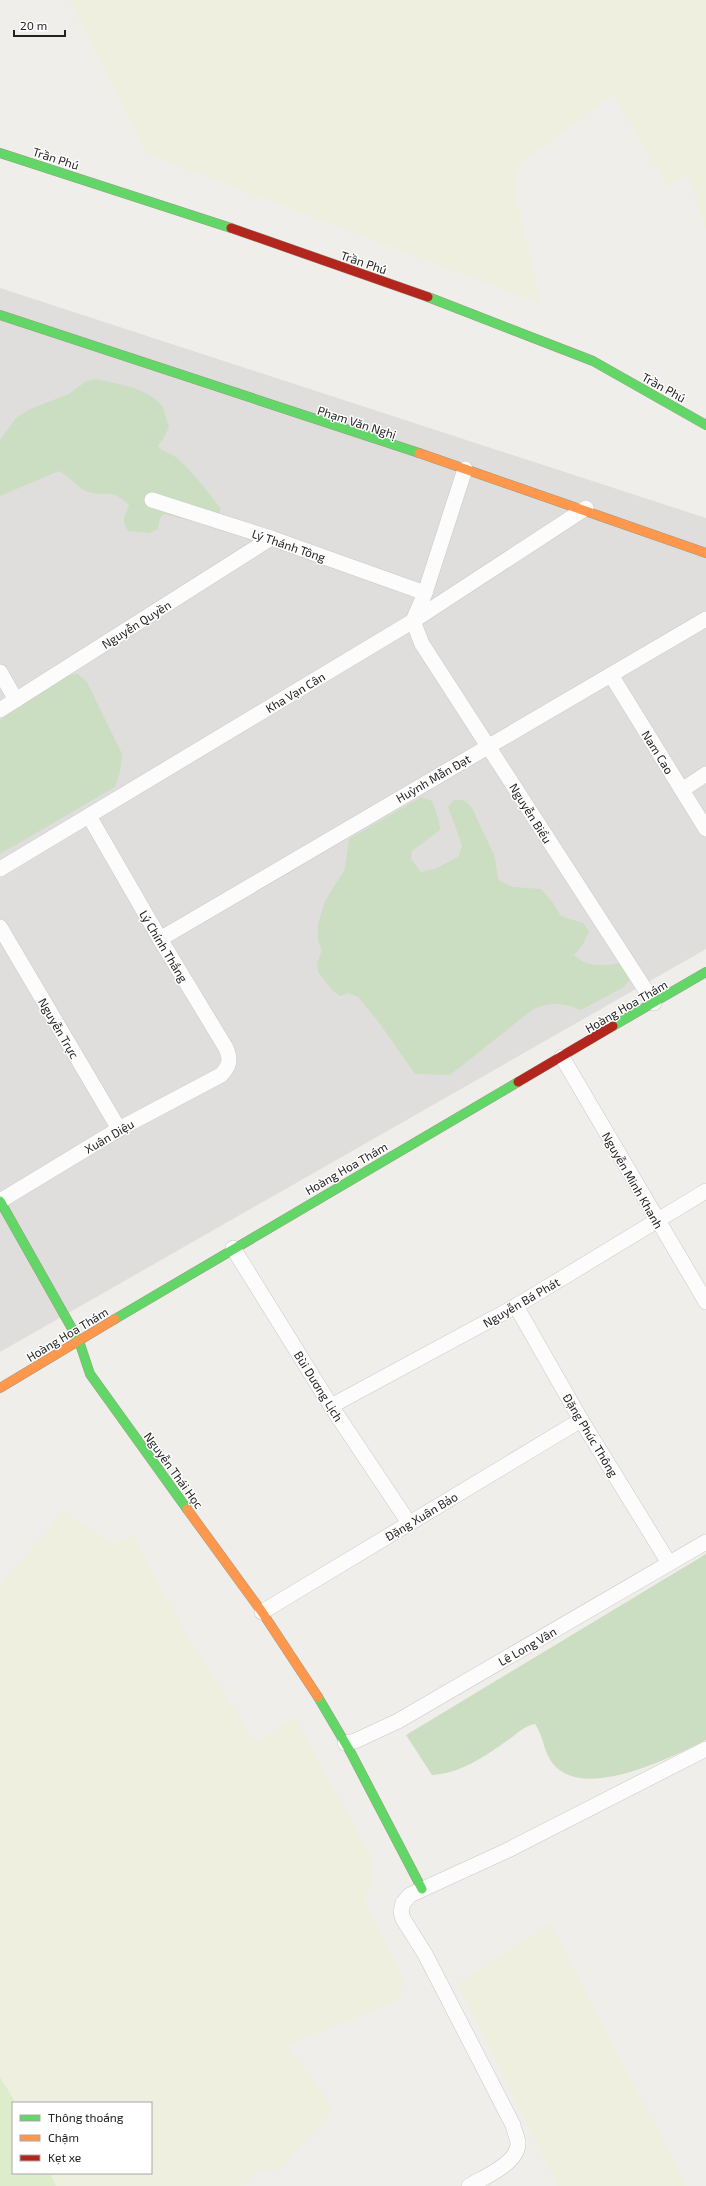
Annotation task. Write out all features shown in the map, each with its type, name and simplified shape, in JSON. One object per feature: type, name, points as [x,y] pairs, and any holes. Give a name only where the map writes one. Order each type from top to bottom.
[{"type":"street","name":"Trần Phú","points":[[0,153],[249,234],[448,304],[592,362],[706,425]]},
{"type":"street","name":"Phạm Văn Nghị","points":[[0,315],[131,361],[586,508],[706,553]]},
{"type":"street","points":[[413,621],[425,593],[465,470]]},
{"type":"street","name":"Lý Thánh Tông","points":[[152,500],[271,538],[425,593]]},
{"type":"street","name":"Kha Vạn Cân","points":[[0,869],[413,621],[586,508]]},
{"type":"street","name":"Nguyễn Quyền","points":[[0,710],[271,538]]},
{"type":"street","name":"Huỳnh Mẫn Đạt","points":[[160,938],[706,619]]},
{"type":"street","name":"Nguyễn Biểu","points":[[413,621],[422,644],[654,1003]]},
{"type":"street","points":[[0,672],[16,700]]},
{"type":"street","name":"Nam Cao","points":[[611,675],[706,829]]},
{"type":"street","points":[[682,790],[706,774]]},
{"type":"street","name":"Lý Chính Thắng","points":[[89,816],[226,1048],[231,1058],[228,1067],[221,1075]]},
{"type":"street","name":"Nguyễn Trực","points":[[0,927],[119,1129]]},
{"type":"street","name":"Hoàng Hoa Thám","points":[[0,1388],[233,1248],[706,972]]},
{"type":"street","name":"Nguyễn Minh Khanh","points":[[562,1057],[706,1302]]},
{"type":"street","name":"Xuân Diệu","points":[[0,1201],[119,1129],[221,1075]]},
{"type":"street","name":"Nguyễn Bá Phát","points":[[331,1406],[516,1306],[706,1191]]},
{"type":"street","name":"Nguyễn Thái Học","points":[[0,1201],[79,1340],[90,1374],[262,1612],[329,1714],[422,1889]]},
{"type":"street","name":"Bùi Dương Lịch","points":[[233,1248],[331,1406],[408,1524]]},
{"type":"street","name":"Đặng Phúc Thông","points":[[516,1306],[581,1420],[669,1563]]},
{"type":"street","name":"Đặng Xuân Bảo","points":[[262,1612],[581,1420]]},
{"type":"street","name":"Lê Long Vân","points":[[345,1744],[355,1741],[398,1721],[706,1542]]},
{"type":"street","points":[[468,2186],[510,2159],[514,2155],[518,2143],[512,2126],[425,1954],[403,1919],[401,1912],[403,1903],[410,1895],[506,1851],[706,1749]]},
{"type":"shaded area","points":[[0,288],[706,518],[706,949],[0,1352]]},
{"type":"green space","points":[[68,0],[706,0],[706,229],[687,176],[667,186],[613,95],[519,165],[515,193],[541,304],[147,154]]},
{"type":"green space","points":[[96,379],[140,390],[148,394],[162,406],[169,427],[158,446],[162,450],[176,457],[190,471],[221,509],[212,526],[164,514],[160,518],[158,529],[149,533],[128,531],[124,520],[129,505],[118,496],[89,492],[59,471],[0,496],[0,440],[16,418],[30,409],[69,394],[86,381]]},
{"type":"green space","points":[[78,674],[87,682],[122,754],[120,772],[115,787],[0,854],[0,720],[53,685],[65,675]]},
{"type":"green space","points":[[421,797],[432,801],[439,821],[440,830],[412,851],[411,859],[421,872],[435,869],[459,856],[462,845],[448,807],[454,800],[464,801],[472,808],[495,857],[498,880],[513,887],[541,889],[553,903],[561,916],[583,923],[589,931],[582,946],[574,955],[587,963],[595,965],[609,965],[632,961],[640,967],[624,987],[581,1010],[568,1006],[550,1004],[532,1010],[450,1075],[415,1074],[380,1024],[358,997],[349,993],[340,996],[333,991],[318,972],[317,964],[322,950],[318,940],[318,924],[325,901],[345,869],[349,839]]},
{"type":"green space","points":[[63,1511],[113,1544],[133,1535],[185,1632],[256,1743],[294,1717],[372,1858],[373,1878],[364,1903],[404,1977],[399,2000],[287,2045],[334,2108],[281,2169],[262,2171],[240,2186],[56,2186],[50,2174],[152,2174],[152,2102],[15,2102],[0,2077],[0,1584]]},
{"type":"green space","points":[[706,1554],[706,1740],[651,1765],[607,1777],[586,1779],[568,1775],[554,1765],[550,1760],[535,1724],[524,1728],[491,1752],[462,1768],[442,1774],[432,1775],[406,1735]]},
{"type":"green space","points":[[550,1923],[687,2186],[557,2186],[457,1984]]},
{"type":"green space","points":[[0,2077],[15,2102],[12,2102],[12,2174],[50,2174],[56,2186],[0,2186]]},
{"type":"traffic: fast","points":[[0,153],[231,228]]},
{"type":"traffic: fast","points":[[428,297],[593,361],[706,425]]},
{"type":"traffic: fast","points":[[0,315],[419,453]]},
{"type":"traffic: fast","points":[[613,1026],[706,972]]},
{"type":"traffic: fast","points":[[115,1319],[518,1082]]},
{"type":"traffic: fast","points":[[0,1201],[79,1341],[90,1374],[187,1509]]},
{"type":"traffic: fast","points":[[318,1697],[351,1753],[422,1889]]},
{"type":"traffic: slow","points":[[419,453],[706,553]]},
{"type":"traffic: slow","points":[[0,1388],[115,1319]]},
{"type":"traffic: slow","points":[[187,1509],[262,1612],[318,1697]]},
{"type":"traffic: jam","points":[[231,228],[428,297]]},
{"type":"traffic: jam","points":[[518,1082],[613,1026]]}]
